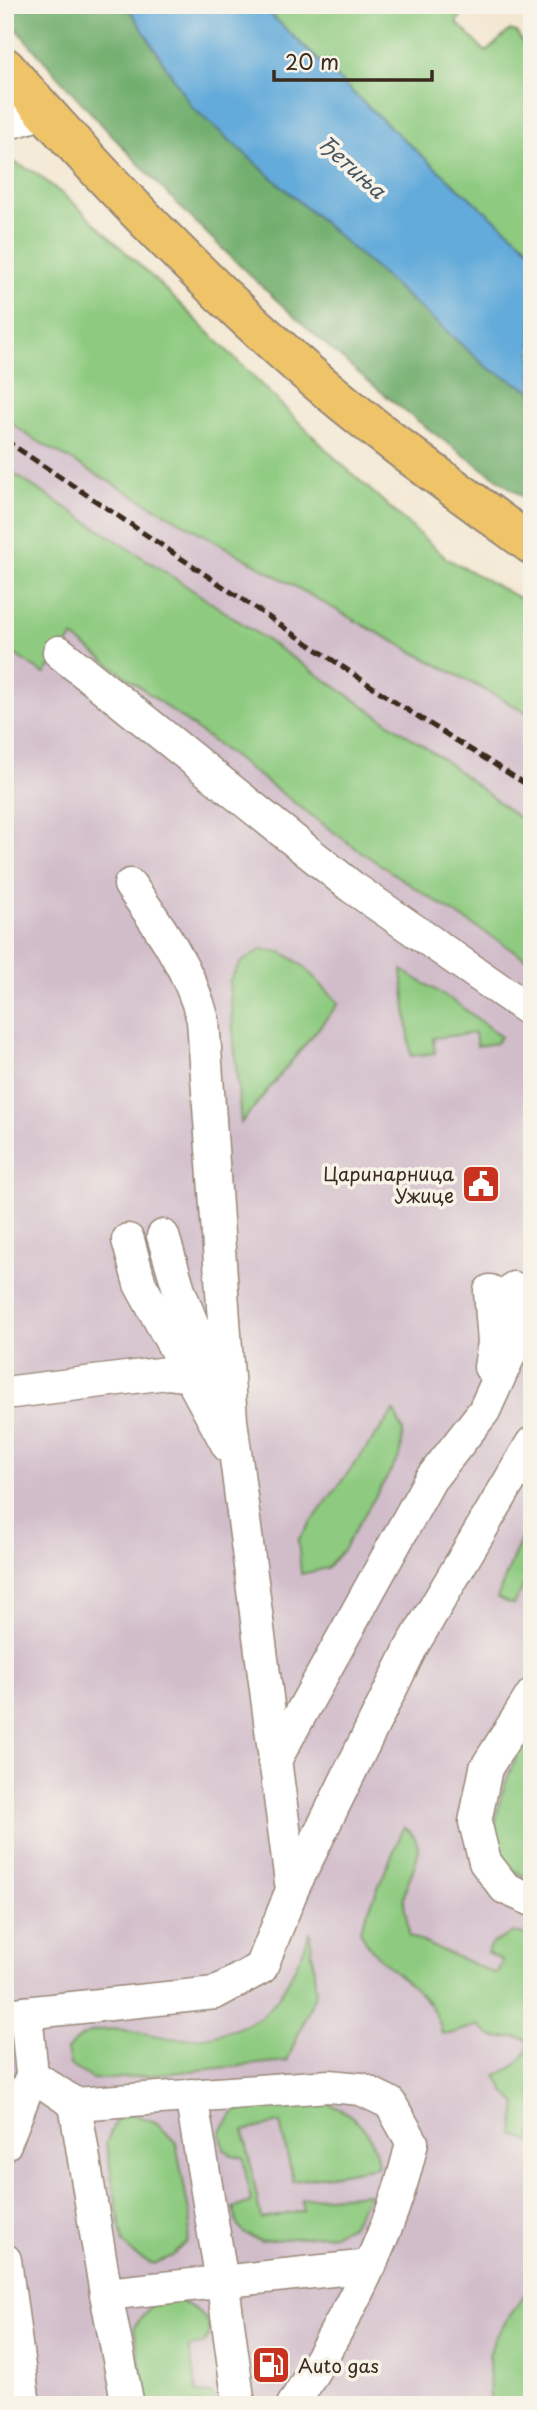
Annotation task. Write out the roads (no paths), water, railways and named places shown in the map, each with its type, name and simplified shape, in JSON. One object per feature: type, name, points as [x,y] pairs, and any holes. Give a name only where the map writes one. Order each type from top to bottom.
[{"type":"main road","points":[[5,67],[152,225],[275,345],[381,434],[532,545]]},
{"type":"lane","points":[[5,119],[16,121],[44,112]]},
{"type":"lane","points":[[59,652],[352,887],[532,1012]]},
{"type":"lane","points":[[130,885],[159,926],[188,977],[203,1020],[231,1420],[292,1890]]},
{"type":"lane","points":[[163,1236],[180,1293],[231,1420]]},
{"type":"lane","points":[[128,1240],[140,1284],[218,1424],[237,1466]]},
{"type":"lane","points":[[274,1762],[429,1480],[484,1411],[502,1290]]},
{"type":"lane","points":[[5,1393],[167,1373],[190,1376]]},
{"type":"lane","points":[[5,2144],[32,2075],[15,2014],[215,1993],[261,1968],[292,1890],[411,1648],[532,1443]]},
{"type":"lane","points":[[532,1695],[486,1768],[475,1822],[485,1862],[505,1888],[532,1900]]},
{"type":"lane","points":[[32,2075],[75,2104],[329,2086],[361,2089],[390,2104],[412,2143],[404,2179],[370,2266],[327,2350],[293,2405]]},
{"type":"lane","points":[[191,2095],[239,2405]]},
{"type":"lane","points":[[75,2104],[106,2294],[128,2405]]},
{"type":"lane","points":[[5,2260],[24,2405]]},
{"type":"lane","points":[[106,2294],[370,2266]]},
{"type":"water","name":"Ђетиња","points":[[127,5],[261,5],[394,130],[532,250],[532,391],[488,368],[192,107]]},
{"type":"railway","points":[[5,440],[398,704],[532,788]]},
{"type":"place","name":"Царинарница Ужице","points":[[481,1184]]},
{"type":"place","name":"Auto gas","points":[[271,2365]]}]
